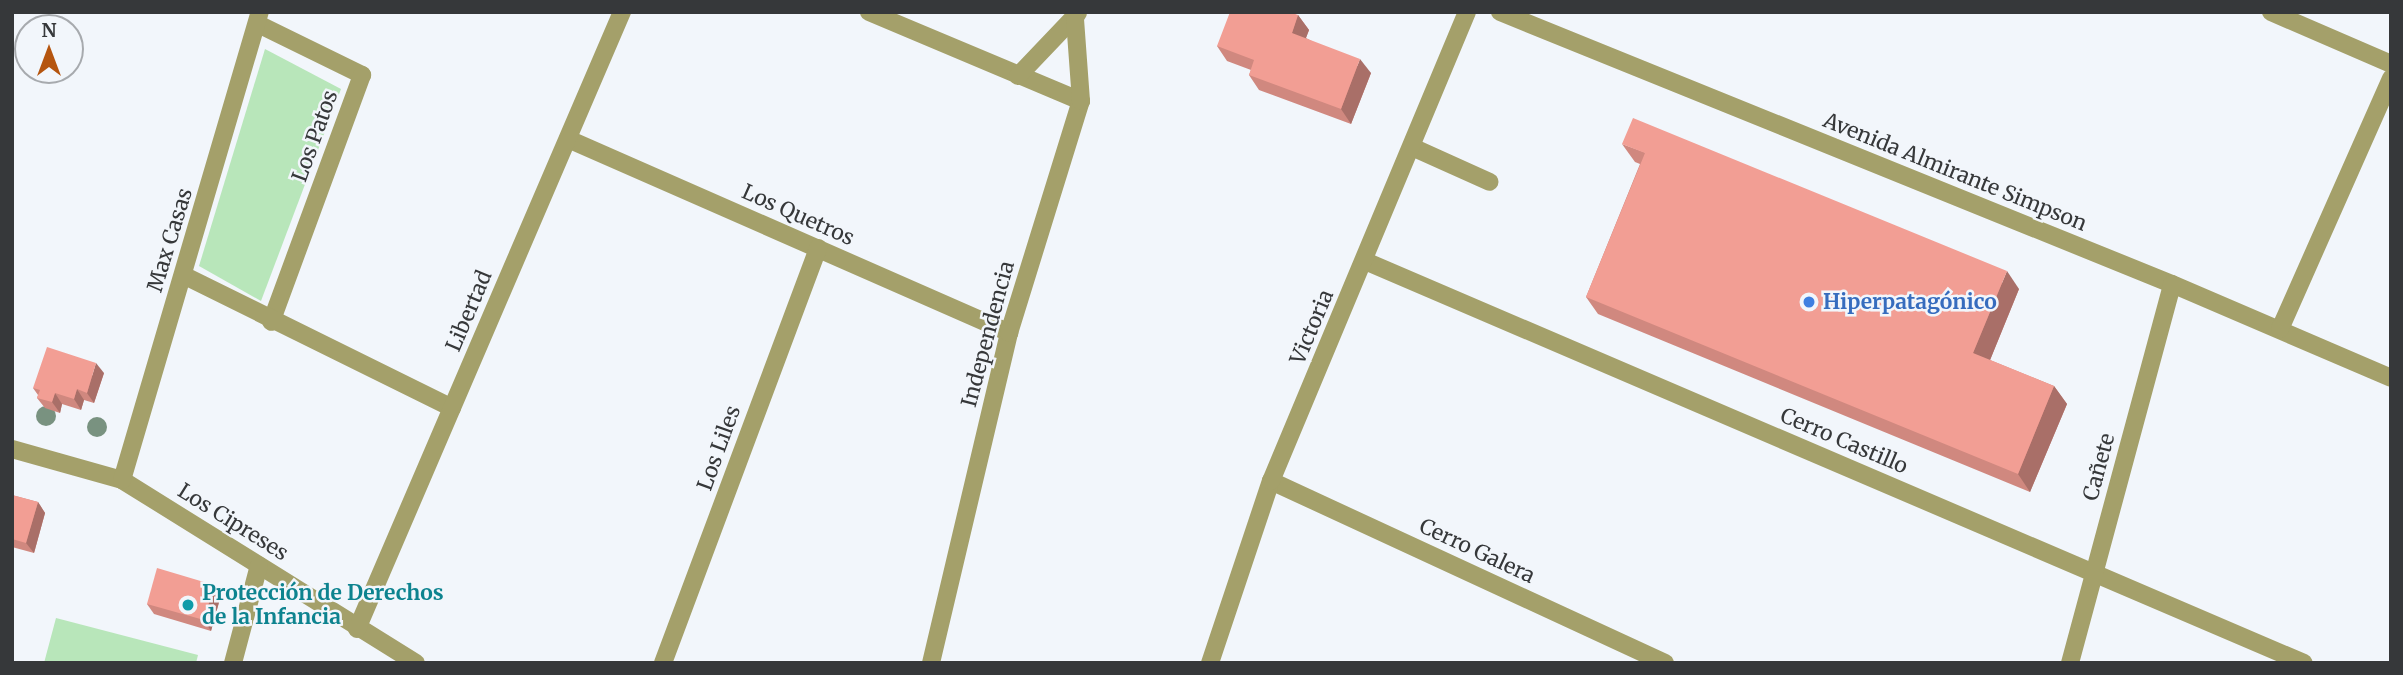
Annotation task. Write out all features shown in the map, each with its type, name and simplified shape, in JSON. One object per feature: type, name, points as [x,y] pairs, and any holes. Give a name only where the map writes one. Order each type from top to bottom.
[{"type":"street","name":"Libertad","points":[[357,629],[622,12]]},
{"type":"street","points":[[869,12],[1081,101]]},
{"type":"street","name":"Victoria","points":[[1210,663],[1271,481],[1467,12]]},
{"type":"street","name":"Avenida Almirante Simpson","points":[[1500,12],[2172,284],[2391,378]]},
{"type":"street","points":[[2271,12],[2391,64]]},
{"type":"street","name":"Independencia","points":[[1018,76],[1077,16]]},
{"type":"street","name":"Independencia","points":[[931,663],[1009,332],[1081,101],[1077,16]]},
{"type":"street","name":"Max Casas","points":[[122,480],[259,18]]},
{"type":"street","name":"Los Patos","points":[[259,18],[362,75],[271,322]]},
{"type":"street","points":[[2280,329],[2391,78]]},
{"type":"street","name":"Los Quetros","points":[[568,139],[1009,332]]},
{"type":"street","points":[[1412,147],[1490,182]]},
{"type":"street","name":"Los Liles","points":[[663,663],[818,248]]},
{"type":"street","name":"Cerro Castillo","points":[[1365,261],[2304,663]]},
{"type":"street","points":[[183,275],[271,322],[452,408]]},
{"type":"street","name":"Cañete","points":[[2070,663],[2172,284]]},
{"type":"street","name":"Los Cipreses","points":[[12,449],[122,480],[357,629],[416,663]]},
{"type":"street","name":"Cerro Galera","points":[[1271,481],[1665,663]]},
{"type":"street","points":[[233,663],[259,565]]},
{"type":"green space","points":[[265,49],[341,89],[261,301],[199,266]]},
{"type":"green space","points":[[56,618],[198,655],[196,663],[44,663]]},
{"type":"building","points":[[1230,12],[1290,12],[1298,15],[1292,33],[1360,59],[1341,109],[1249,75],[1254,60],[1217,46]]},
{"type":"building","name":"Hiperpatagónico","points":[[1633,118],[2007,271],[1973,353],[2054,386],[2018,474],[1586,297],[1645,153],[1622,144]]},
{"type":"building","points":[[47,347],[96,363],[87,393],[77,389],[74,399],[55,393],[52,402],[37,398],[40,390],[33,388]]},
{"type":"building","points":[[12,495],[38,502],[26,543],[12,539]]},
{"type":"building","name":"Protección de Derechos de la Infancia","points":[[157,568],[214,585],[204,620],[147,604]]},
{"type":"place","name":"Hiperpatagónico","points":[[1809,302]]},
{"type":"place","name":"Protección de Derechos de la Infancia","points":[[188,605]]}]
